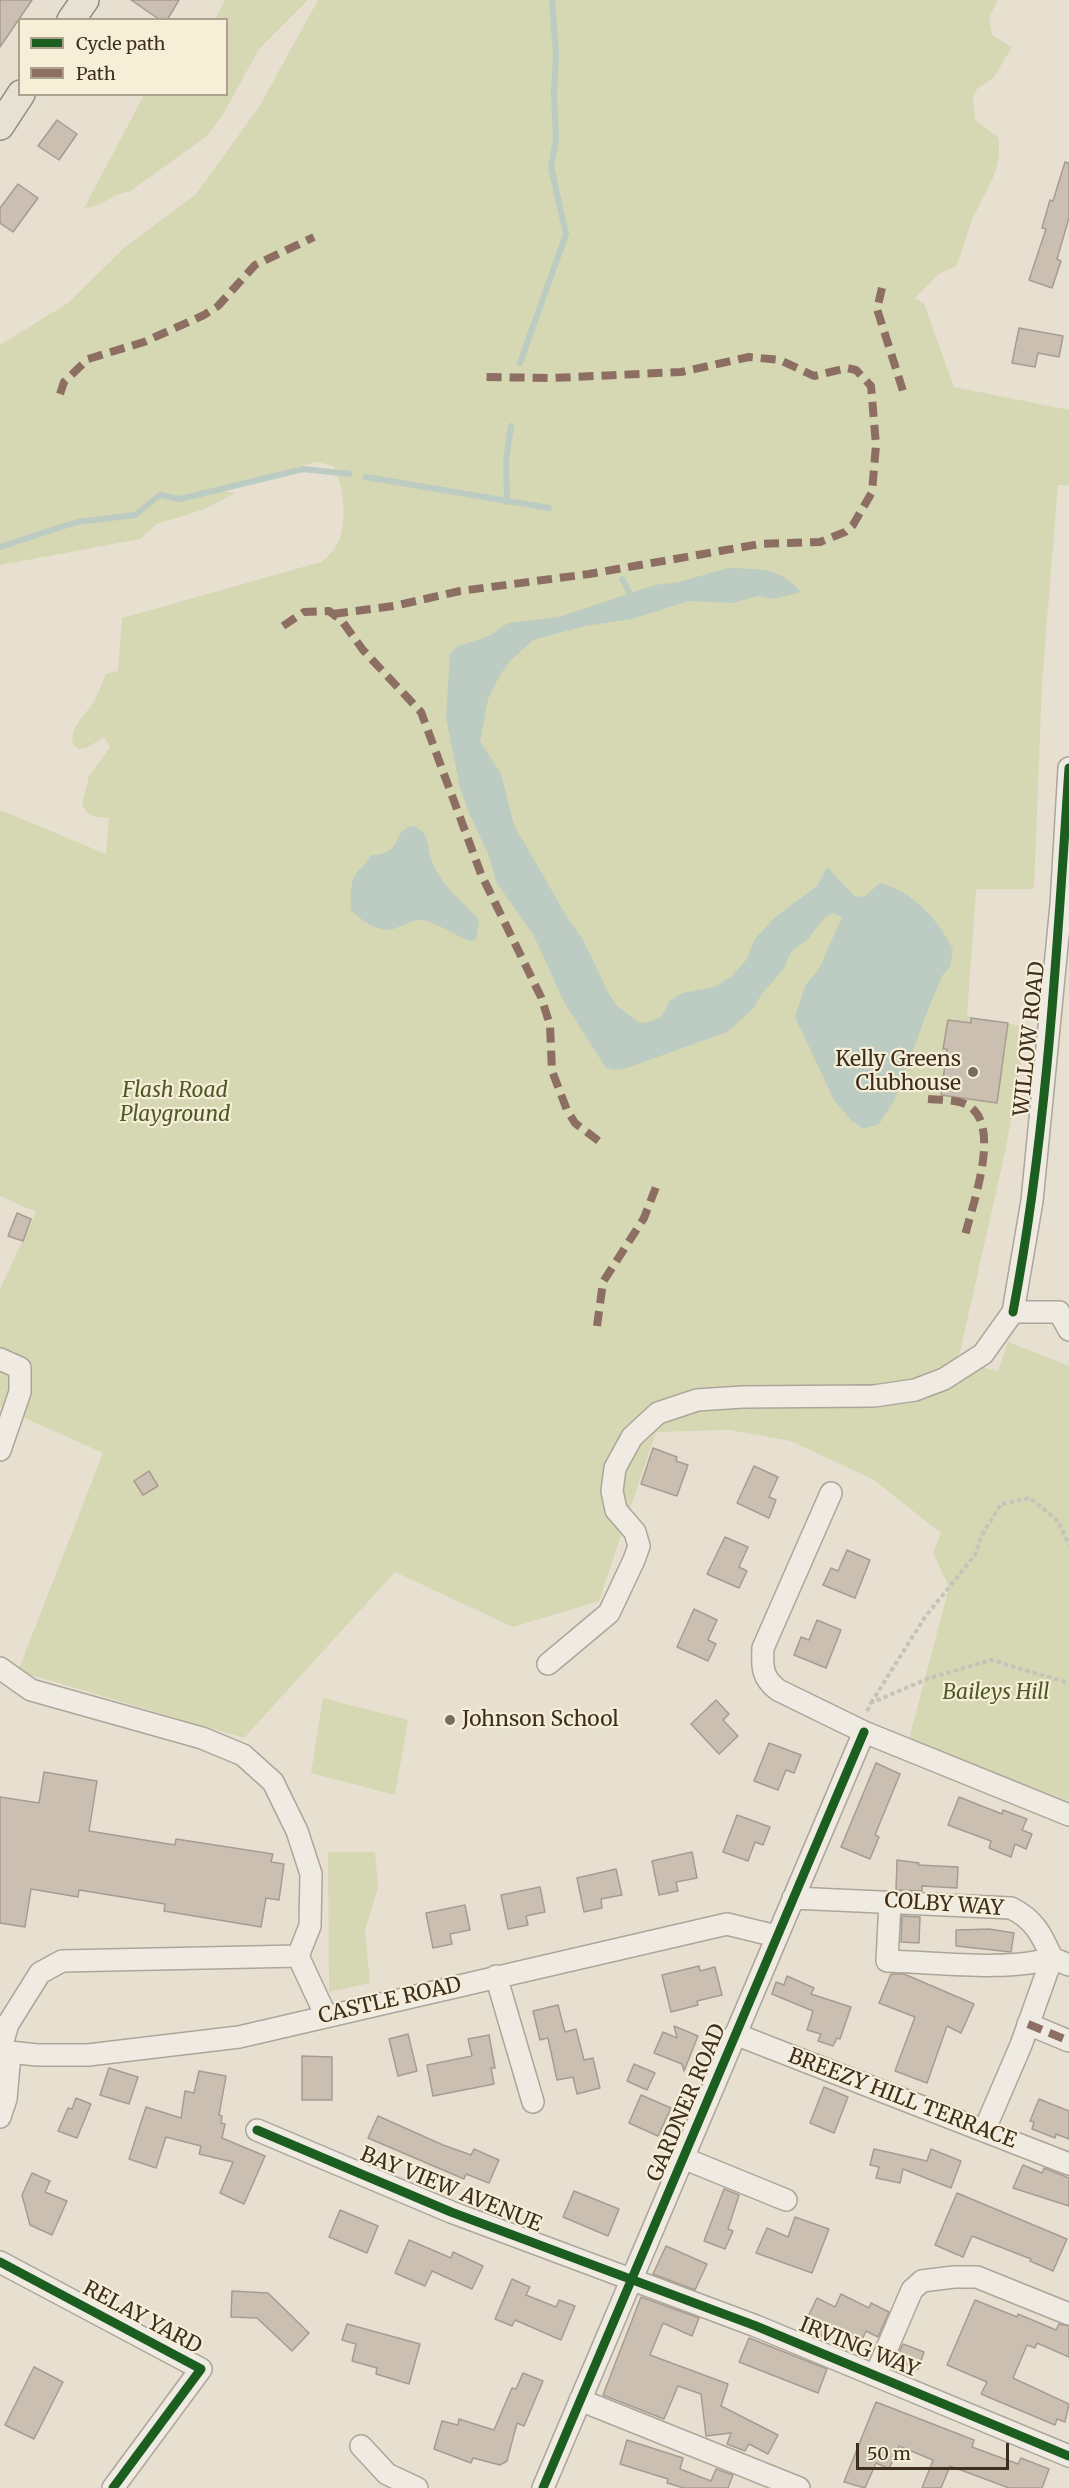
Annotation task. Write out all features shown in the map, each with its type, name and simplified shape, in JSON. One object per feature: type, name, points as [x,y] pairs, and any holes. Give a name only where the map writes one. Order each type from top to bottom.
[{"type":"main road","points":[[72,18],[85,0]]},
{"type":"main road","points":[[0,126],[20,96]]},
{"type":"street","name":"WILLOW ROAD","points":[[1013,1312],[1032,1201],[1061,905],[1069,768]]},
{"type":"street","points":[[548,1664],[609,1613],[634,1560],[639,1546],[635,1532],[616,1510],[612,1491],[615,1468],[632,1437],[658,1413],[696,1400],[742,1397],[874,1396],[915,1390],[944,1379],[983,1354],[1013,1312],[1059,1312],[1069,1329]]},
{"type":"street","points":[[0,1359],[20,1368],[20,1392],[0,1450]]},
{"type":"street","points":[[831,1492],[762,1648],[762,1668],[766,1681],[778,1690],[861,1731],[1069,1815]]},
{"type":"street","points":[[0,1668],[31,1690],[202,1738],[243,1755],[273,1782],[297,1830],[311,1874],[310,1926],[298,1956],[326,2016]]},
{"type":"street","name":"GARDNER ROAD","points":[[543,2488],[633,2280],[861,1731]]},
{"type":"street","name":"COLBY WAY","points":[[793,1898],[1011,1908],[1028,1916],[1061,1961]]},
{"type":"street","points":[[890,1902],[887,1961],[1035,1964],[1061,1961]]},
{"type":"street","name":"CASTLE ROAD","points":[[3,2052],[37,2055],[99,2054],[239,2037],[727,1924],[776,1936]]},
{"type":"street","points":[[0,2117],[6,2099],[3,2052],[8,2024],[40,1973],[62,1961],[298,1956]]},
{"type":"street","points":[[984,2131],[1028,2024],[1061,1961]]},
{"type":"street","points":[[496,1976],[533,2102]]},
{"type":"street","points":[[1028,2024],[1069,2041]]},
{"type":"street","name":"BREEZY HILL TERRACE","points":[[735,2034],[1069,2164]]},
{"type":"street","name":"BAY VIEW AVENUE","points":[[257,2130],[451,2212],[633,2280]]},
{"type":"street","points":[[683,2158],[786,2199]]},
{"type":"street","name":"RELAY YARD","points":[[0,2262],[201,2369],[113,2488]]},
{"type":"street","points":[[876,2374],[915,2284],[954,2277],[977,2277],[1069,2314]]},
{"type":"street","name":"IRVING WAY","points":[[633,2280],[876,2374],[1069,2456]]},
{"type":"street","points":[[580,2400],[799,2488]]},
{"type":"street","points":[[361,2446],[387,2474],[417,2488]]},
{"type":"path","points":[[861,1731],[871,1702],[925,1617],[975,1555],[982,1535],[1001,1504],[1030,1498],[1059,1521],[1069,1545]]},
{"type":"path","points":[[871,1702],[927,1679],[992,1660],[1069,1683]]},
{"type":"green space","points":[[225,0],[308,0],[259,49],[222,116],[207,136],[129,192],[117,195],[96,206],[84,208],[143,96],[228,96],[228,18],[216,18]]},
{"type":"green space","points":[[318,0],[998,0],[989,17],[992,35],[1012,47],[994,77],[977,89],[973,97],[975,120],[998,137],[999,150],[995,173],[974,215],[956,266],[939,274],[915,298],[924,304],[954,387],[1069,410],[1069,485],[1058,485],[1042,682],[1034,889],[976,889],[967,1016],[1027,1027],[1006,1148],[958,1361],[998,1371],[1008,1342],[1069,1366],[1069,1801],[909,1739],[949,1587],[933,1553],[941,1533],[874,1480],[791,1441],[729,1430],[656,1432],[599,1601],[513,1627],[395,1572],[244,1738],[18,1671],[103,1453],[0,1407],[0,1289],[36,1212],[0,1196],[0,810],[106,854],[109,818],[93,816],[82,804],[89,776],[110,747],[104,737],[87,748],[79,749],[73,745],[72,739],[75,728],[89,709],[106,674],[118,671],[122,618],[321,562],[334,550],[339,539],[344,507],[334,466],[317,462],[212,489],[235,493],[205,509],[157,524],[140,539],[0,565],[0,345],[68,303],[125,247],[196,194],[259,107]]},
{"type":"green space","points":[[323,1698],[408,1720],[395,1795],[311,1773]]},
{"type":"green space","points":[[328,1852],[375,1852],[378,1888],[365,1930],[370,1983],[329,1992]]},
{"type":"shaded area","points":[[728,568],[768,571],[785,578],[801,592],[773,599],[759,596],[732,603],[689,601],[632,619],[585,626],[533,640],[510,661],[500,675],[488,699],[480,741],[501,774],[514,825],[567,917],[583,940],[609,994],[617,1006],[638,1022],[646,1023],[661,1017],[670,1001],[682,993],[715,987],[733,975],[746,960],[755,939],[774,918],[817,886],[827,867],[854,896],[864,897],[880,883],[914,900],[932,917],[953,949],[950,967],[942,976],[894,1101],[879,1124],[863,1129],[851,1120],[834,1100],[795,1017],[805,986],[819,969],[842,917],[833,913],[824,918],[808,939],[791,952],[784,968],[761,995],[754,1008],[727,1032],[627,1068],[615,1070],[606,1068],[564,1002],[533,934],[496,882],[490,858],[460,788],[446,718],[450,654],[457,647],[491,635],[508,623],[559,617],[655,585],[679,582]]},
{"type":"shaded area","points":[[414,826],[426,837],[432,861],[441,878],[479,920],[476,940],[469,941],[423,920],[384,930],[365,922],[351,910],[352,885],[358,871],[370,856],[390,850],[404,829]]},
{"type":"building","points":[[0,0],[32,0],[18,18],[0,47]]},
{"type":"building","points":[[131,0],[179,0],[168,18],[157,18]]},
{"type":"building","points":[[57,120],[77,134],[59,160],[38,146]]},
{"type":"building","points":[[1065,162],[1069,163],[1069,218],[1057,259],[1061,261],[1052,288],[1029,280],[1046,229],[1042,228],[1050,200],[1053,201]]},
{"type":"building","points":[[18,184],[38,198],[13,232],[0,223],[0,208]]},
{"type":"building","points":[[1019,328],[1063,336],[1059,357],[1038,353],[1035,367],[1012,363]]},
{"type":"building","name":"Kelly Greens Clubhouse","points":[[971,1018],[1008,1023],[997,1103],[941,1095],[947,1049],[943,1049],[948,1020],[971,1023]]},
{"type":"building","points":[[17,1213],[31,1219],[23,1241],[8,1236]]},
{"type":"building","points":[[653,1448],[677,1457],[676,1461],[688,1465],[677,1496],[641,1484]]},
{"type":"building","points":[[754,1466],[778,1477],[769,1497],[776,1500],[769,1518],[737,1503]]},
{"type":"building","points":[[149,1471],[158,1486],[143,1495],[134,1481]]},
{"type":"building","points":[[725,1537],[748,1547],[739,1567],[747,1571],[739,1588],[707,1574]]},
{"type":"building","points":[[847,1550],[870,1560],[855,1598],[823,1585],[831,1568],[838,1571]]},
{"type":"building","points":[[694,1609],[717,1620],[708,1640],[716,1644],[708,1661],[677,1647]]},
{"type":"building","points":[[817,1620],[841,1630],[826,1668],[794,1655],[801,1637],[809,1640]]},
{"type":"building","points":[[716,1700],[729,1714],[723,1720],[738,1736],[719,1754],[691,1724]]},
{"type":"building","points":[[769,1743],[801,1755],[794,1773],[786,1770],[778,1790],[754,1781]]},
{"type":"building","points":[[876,1763],[900,1774],[875,1835],[879,1837],[870,1859],[841,1847]]},
{"type":"building","points":[[44,1772],[97,1781],[89,1831],[175,1845],[176,1839],[273,1854],[271,1862],[284,1864],[279,1900],[266,1898],[261,1927],[164,1911],[165,1904],[79,1890],[78,1897],[31,1889],[25,1927],[0,1923],[0,1797],[39,1803]]},
{"type":"building","points":[[959,1797],[1002,1814],[1003,1810],[1027,1819],[1022,1830],[1032,1834],[1026,1849],[1015,1844],[1011,1857],[989,1848],[991,1841],[948,1825]]},
{"type":"building","points":[[737,1815],[770,1827],[763,1845],[755,1842],[748,1861],[723,1852]]},
{"type":"building","points":[[692,1852],[697,1878],[676,1882],[678,1891],[659,1895],[652,1861]]},
{"type":"building","points":[[897,1860],[919,1863],[918,1865],[958,1867],[957,1888],[922,1886],[922,1891],[896,1890]]},
{"type":"building","points":[[616,1869],[622,1895],[601,1899],[602,1908],[584,1912],[577,1878]]},
{"type":"building","points":[[540,1887],[545,1912],[526,1916],[528,1925],[508,1929],[501,1895]]},
{"type":"building","points":[[465,1905],[470,1930],[450,1934],[452,1944],[433,1948],[426,1913]]},
{"type":"building","points":[[902,1916],[920,1917],[919,1943],[901,1942]]},
{"type":"building","points":[[989,1929],[1014,1933],[1011,1952],[956,1946],[956,1930]]},
{"type":"building","points":[[699,1966],[700,1971],[715,1967],[722,1995],[697,2001],[698,2005],[671,2012],[662,1975]]},
{"type":"building","points":[[891,1974],[904,1974],[974,2004],[961,2033],[947,2026],[927,2083],[895,2071],[915,2017],[879,2003]]},
{"type":"building","points":[[787,1976],[814,1988],[811,1994],[851,2007],[840,2039],[837,2038],[833,2046],[818,2041],[821,2034],[807,2030],[813,2011],[772,1994],[776,1982],[784,1985]]},
{"type":"building","points":[[558,2005],[565,2032],[576,2029],[584,2060],[593,2058],[600,2088],[577,2094],[573,2077],[557,2080],[548,2038],[540,2040],[533,2011]]},
{"type":"building","points":[[674,2026],[698,2036],[684,2071],[682,2064],[654,2053],[663,2032],[677,2038]]},
{"type":"building","points":[[408,2034],[417,2071],[398,2076],[389,2039]]},
{"type":"building","points":[[489,2035],[495,2068],[491,2068],[494,2084],[433,2096],[427,2065],[472,2056],[468,2039]]},
{"type":"building","points":[[302,2056],[332,2057],[332,2100],[302,2100]]},
{"type":"building","points":[[634,2064],[655,2073],[647,2090],[627,2081]]},
{"type":"building","points":[[109,2068],[138,2077],[129,2104],[100,2095]]},
{"type":"building","points":[[199,2071],[226,2076],[219,2115],[222,2116],[221,2123],[225,2124],[222,2138],[265,2156],[244,2204],[220,2193],[233,2162],[199,2154],[201,2146],[166,2137],[156,2168],[129,2159],[146,2107],[181,2118],[185,2091],[194,2093]]},
{"type":"building","points":[[824,2087],[848,2097],[834,2133],[810,2123]]},
{"type":"building","points":[[641,2095],[671,2108],[658,2136],[629,2123]]},
{"type":"building","points":[[76,2098],[91,2104],[77,2138],[58,2131],[68,2108],[72,2109]]},
{"type":"building","points":[[1039,2099],[1069,2111],[1069,2139],[1056,2134],[1055,2138],[1032,2129],[1034,2122],[1030,2121]]},
{"type":"building","points":[[378,2116],[443,2145],[471,2155],[474,2149],[499,2160],[489,2183],[466,2174],[464,2179],[368,2138]]},
{"type":"building","points":[[874,2149],[927,2161],[931,2149],[961,2161],[951,2188],[903,2169],[900,2183],[876,2178],[879,2167],[870,2165]]},
{"type":"building","points":[[1023,2165],[1042,2173],[1044,2168],[1069,2178],[1069,2206],[1013,2188]]},
{"type":"building","points":[[32,2173],[50,2181],[45,2192],[67,2201],[52,2235],[30,2225],[22,2195]]},
{"type":"building","points":[[724,2189],[739,2195],[728,2229],[733,2231],[725,2249],[704,2241]]},
{"type":"building","points":[[574,2191],[619,2209],[608,2236],[563,2217]]},
{"type":"building","points":[[957,2193],[1067,2239],[1053,2271],[1030,2261],[1031,2259],[972,2236],[963,2257],[935,2245]]},
{"type":"building","points":[[340,2210],[378,2226],[367,2253],[329,2237]]},
{"type":"building","points":[[795,2217],[829,2229],[812,2273],[756,2253],[767,2228],[788,2237]]},
{"type":"building","points":[[409,2240],[451,2258],[453,2252],[483,2266],[472,2289],[432,2271],[425,2286],[395,2273]]},
{"type":"building","points":[[666,2246],[707,2264],[695,2290],[653,2274]]},
{"type":"building","points":[[512,2279],[530,2287],[526,2295],[556,2307],[559,2300],[575,2306],[561,2340],[515,2320],[512,2326],[495,2319]]},
{"type":"building","points":[[232,2291],[268,2293],[309,2333],[292,2351],[257,2318],[231,2317]]},
{"type":"building","points":[[841,2294],[869,2308],[871,2303],[889,2312],[878,2337],[866,2331],[861,2342],[827,2326],[820,2339],[801,2331],[817,2298],[835,2307]]},
{"type":"building","points":[[641,2297],[699,2318],[692,2336],[663,2323],[650,2355],[728,2384],[721,2406],[778,2435],[768,2454],[749,2444],[745,2451],[727,2444],[731,2433],[706,2436],[701,2394],[678,2386],[664,2419],[603,2395]]},
{"type":"building","points":[[975,2300],[1017,2317],[1018,2314],[1056,2330],[1059,2324],[1069,2326],[1069,2357],[1037,2343],[1035,2348],[1027,2345],[1013,2378],[1069,2404],[1065,2422],[1057,2419],[1055,2425],[981,2394],[987,2382],[947,2365]]},
{"type":"building","points":[[347,2324],[420,2344],[409,2384],[376,2374],[377,2368],[352,2361],[356,2344],[342,2340]]},
{"type":"building","points":[[749,2338],[827,2369],[818,2393],[739,2362]]},
{"type":"building","points":[[903,2344],[924,2352],[918,2369],[896,2360]]},
{"type":"building","points":[[34,2367],[63,2382],[34,2439],[5,2425]]},
{"type":"building","points":[[523,2373],[543,2381],[524,2426],[517,2423],[507,2461],[500,2465],[473,2458],[471,2463],[434,2449],[442,2421],[458,2425],[459,2419],[494,2430],[512,2388],[516,2389]]},
{"type":"building","points":[[876,2402],[974,2440],[972,2447],[1018,2464],[1021,2458],[1049,2469],[1042,2488],[1009,2488],[950,2466],[941,2488],[922,2488],[933,2460],[899,2446],[889,2469],[876,2463],[865,2488],[844,2482]]},
{"type":"building","points":[[627,2440],[683,2458],[680,2469],[711,2481],[716,2469],[733,2475],[728,2488],[684,2488],[667,2483],[668,2479],[620,2464]]},
{"type":"waterway","points":[[520,363],[566,234],[551,167],[556,140],[554,93],[556,54],[552,0]]},
{"type":"waterway","points":[[507,502],[506,460],[511,426]]},
{"type":"waterway","points":[[0,547],[77,522],[135,515],[160,495],[180,499],[303,469],[349,474]]},
{"type":"waterway","points":[[366,477],[549,508]]},
{"type":"waterway","points":[[622,579],[634,601]]},
{"type":"marked path","points":[[60,394],[64,382],[88,359],[144,342],[204,315],[218,306],[255,265],[314,237]]},
{"type":"marked path","points":[[882,288],[877,309],[904,394]]},
{"type":"marked path","points":[[333,614],[394,606],[460,591],[589,574],[760,544],[820,542],[845,532],[853,525],[872,492],[876,445],[871,386],[856,370],[847,368],[814,376],[780,360],[749,357],[681,372],[552,378],[484,377]]},
{"type":"marked path","points":[[283,626],[304,612],[329,611],[342,621],[363,650],[421,712],[481,874],[541,997],[550,1025],[552,1071],[567,1110],[575,1123],[604,1145]]},
{"type":"marked path","points":[[928,1099],[965,1104],[979,1116],[983,1131],[982,1167],[965,1236]]},
{"type":"marked path","points":[[597,1326],[603,1282],[644,1218],[656,1187]]},
{"type":"marked path","points":[[1028,2024],[1069,2041]]},
{"type":"cycle path","points":[[1013,1312],[1025,1245],[1042,1109],[1055,972],[1069,768]]},
{"type":"cycle path","points":[[543,2488],[864,1732]]},
{"type":"cycle path","points":[[257,2130],[451,2212],[756,2326],[1069,2456]]},
{"type":"cycle path","points":[[0,2262],[201,2369],[113,2488]]},
{"type":"place","name":"Kelly Greens Clubhouse","points":[[973,1072]]},
{"type":"place","name":"Johnson School","points":[[450,1720]]},
{"type":"park label","name":"Flash Road Playground","points":[[175,1103]]},
{"type":"park label","name":"Baileys Hill","points":[[996,1693]]}]
